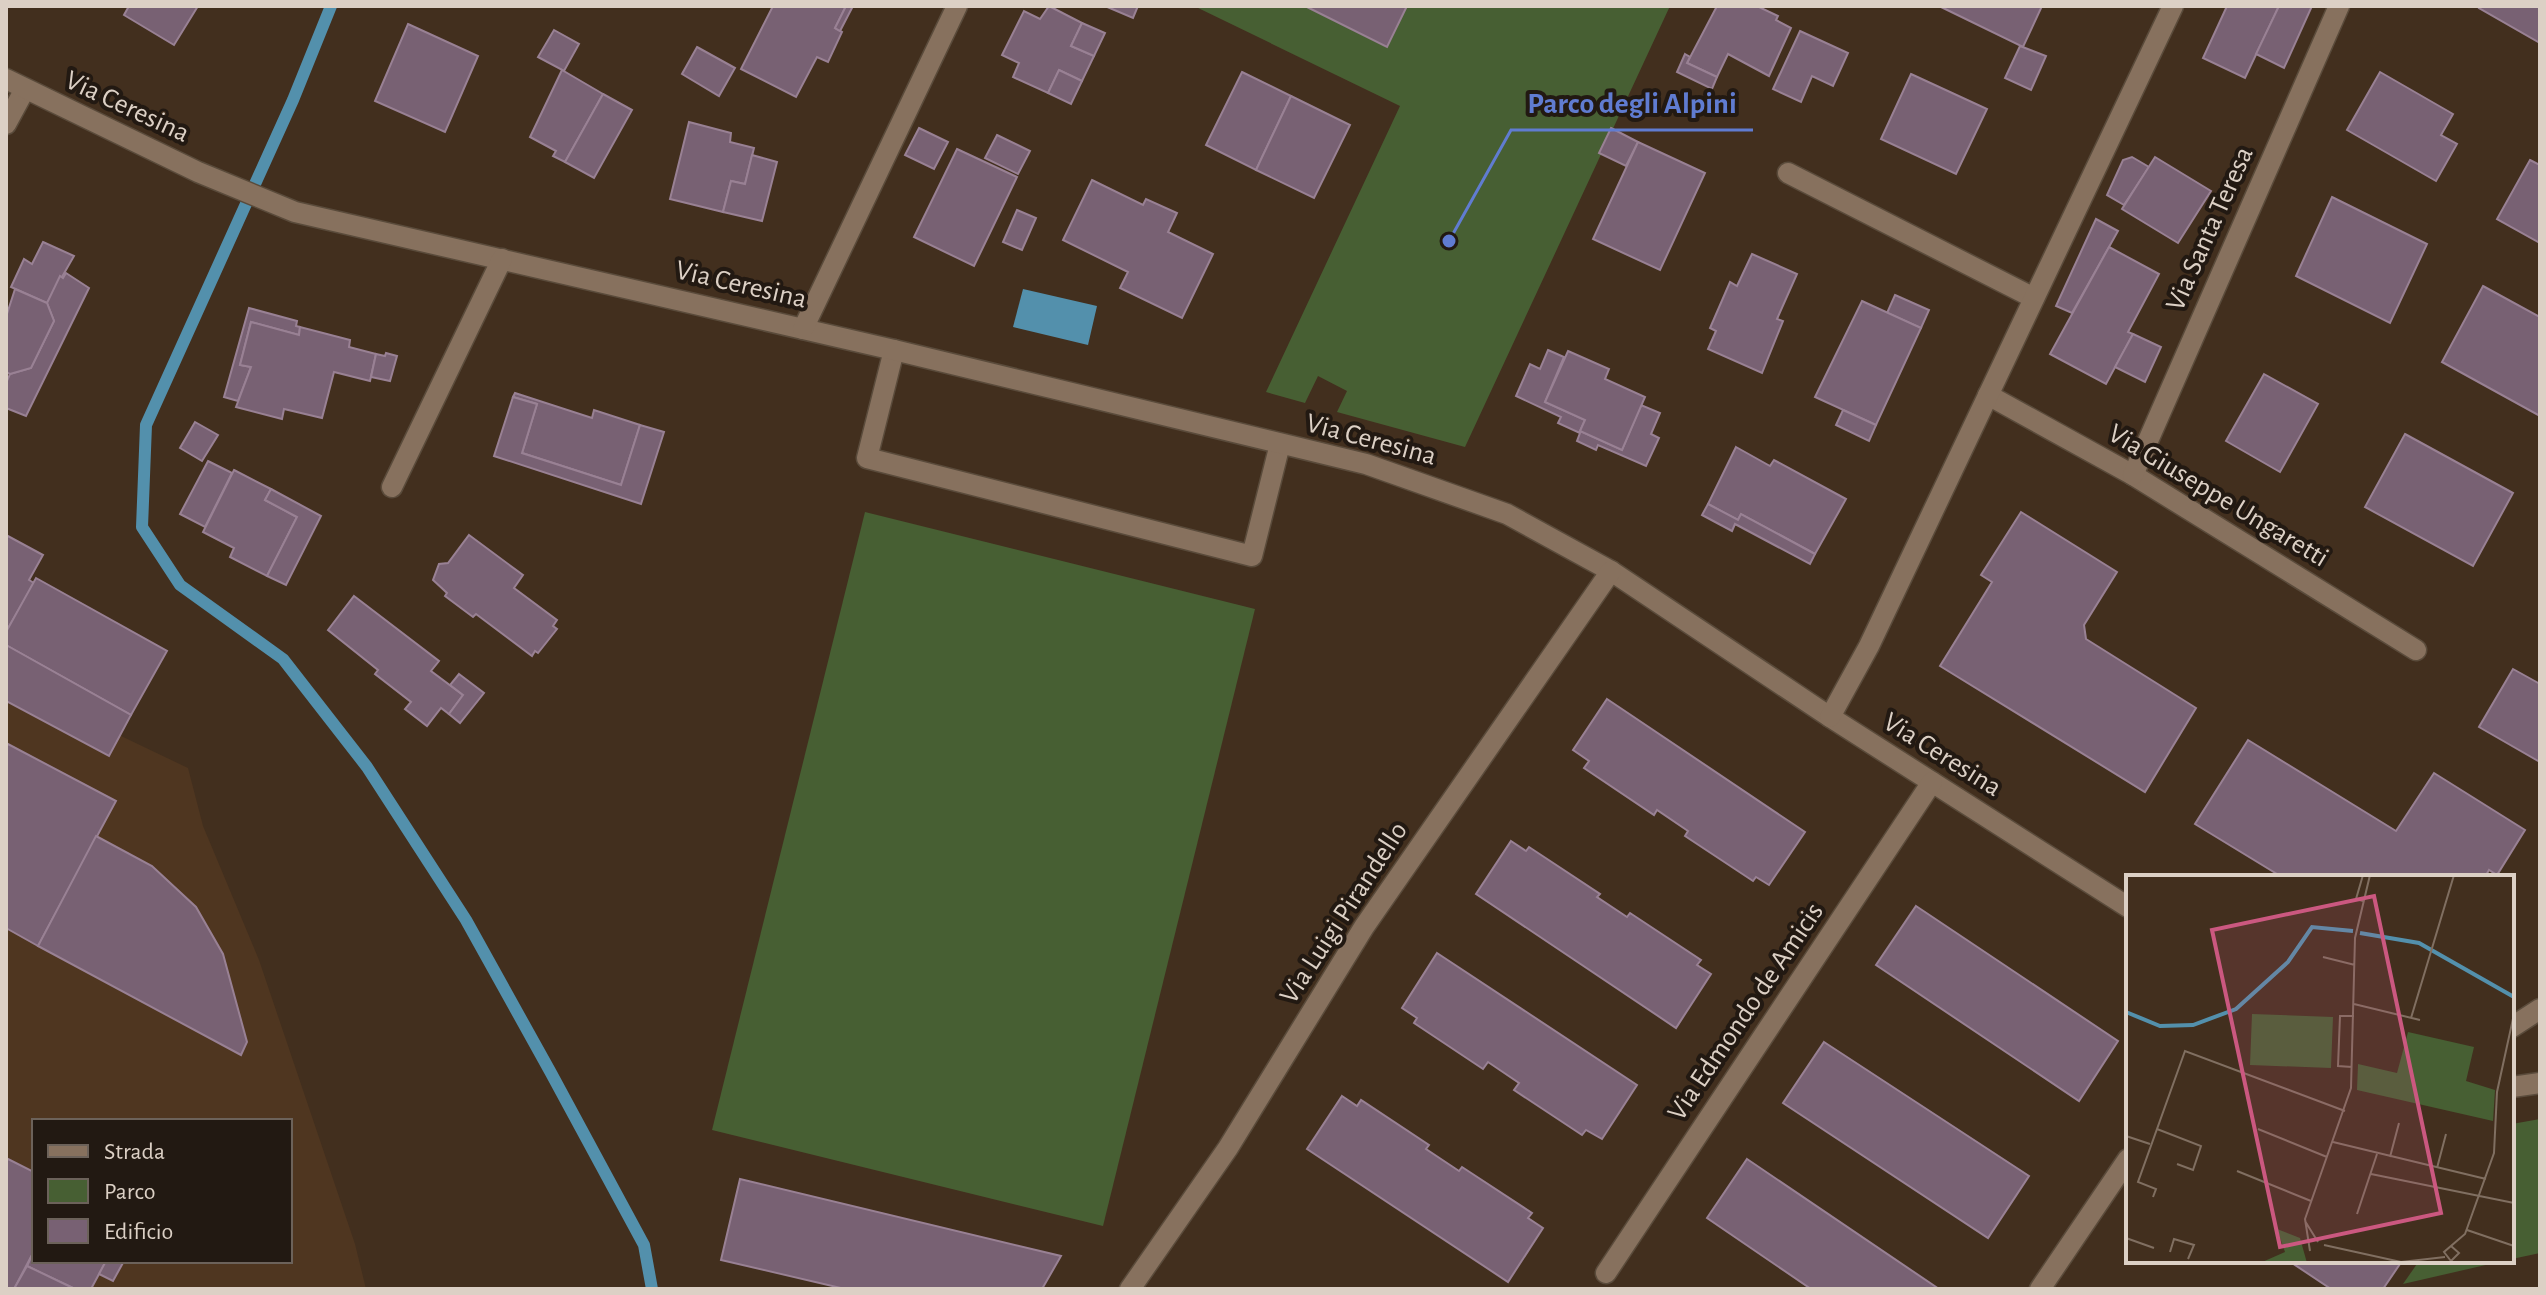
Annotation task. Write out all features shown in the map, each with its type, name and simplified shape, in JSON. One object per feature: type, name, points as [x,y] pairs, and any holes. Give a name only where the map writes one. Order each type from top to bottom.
[{"type":"street","points":[[803,329],[957,6]]},
{"type":"street","points":[[1830,717],[1869,646],[2173,6]]},
{"type":"street","name":"Via Santa Teresa","points":[[2133,475],[2339,6]]},
{"type":"street","name":"Via Ceresina","points":[[6,79],[273,205],[1366,464],[1443,488],[1507,514],[1611,571],[1830,717],[2126,906]]},
{"type":"street","points":[[6,124],[25,89]]},
{"type":"street","points":[[1788,173],[2034,298]]},
{"type":"street","points":[[392,487],[502,259]]},
{"type":"street","points":[[894,350],[867,458],[1252,556],[1280,444]]},
{"type":"street","name":"Via Giuseppe Ungaretti","points":[[1988,395],[2133,475],[2416,650]]},
{"type":"street","name":"Via Luigi Pirandello","points":[[1130,1289],[1228,1148],[1364,927],[1611,571]]},
{"type":"street","name":"Via Edmondo de Amicis","points":[[1606,1273],[1932,782]]},
{"type":"street","points":[[2514,1026],[2540,1009]]},
{"type":"street","points":[[2514,1087],[2540,1083]]},
{"type":"street","points":[[2040,1289],[2126,1162]]},
{"type":"shaded area","points":[[6,681],[188,768],[203,826],[259,960],[355,1244],[366,1289],[6,1289]]},
{"type":"green space","points":[[1194,6],[1670,6],[1465,447],[1337,412],[1347,391],[1318,376],[1305,403],[1266,392],[1400,106]]},
{"type":"green space","points":[[865,512],[1255,609],[1103,1226],[712,1130]]},
{"type":"green space","points":[[2540,1119],[2540,1253],[2514,1259],[2514,1124]]},
{"type":"green space","points":[[2418,1263],[2494,1263],[2403,1284]]},
{"type":"water","points":[[1023,289],[1097,306],[1088,345],[1013,327]]},
{"type":"building","points":[[129,6],[198,6],[174,45],[124,15]]},
{"type":"building","points":[[773,6],[846,6],[835,28],[842,32],[828,62],[817,57],[796,97],[741,69]]},
{"type":"building","points":[[846,6],[853,6],[840,31],[835,28]]},
{"type":"building","points":[[1049,6],[1082,23],[1071,46],[1094,56],[1082,81],[1059,70],[1048,93],[1013,77],[1019,63],[1002,55],[1024,11],[1040,19]]},
{"type":"building","points":[[1105,6],[1138,6],[1133,18]]},
{"type":"building","points":[[1305,6],[1407,6],[1387,47]]},
{"type":"building","points":[[1717,6],[1757,6],[1778,16],[1776,20],[1791,28],[1769,76],[1728,54],[1717,77],[1687,63]]},
{"type":"building","points":[[1939,6],[2042,6],[2023,47]]},
{"type":"building","points":[[2227,6],[2279,6],[2245,78],[2203,58]]},
{"type":"building","points":[[2279,6],[2312,6],[2284,68],[2256,54]]},
{"type":"building","points":[[2540,6],[2540,43],[2479,8]]},
{"type":"building","points":[[1082,23],[1105,33],[1094,56],[1071,46]]},
{"type":"building","points":[[408,24],[478,56],[445,132],[375,101]]},
{"type":"building","points":[[554,30],[579,44],[564,71],[538,57]]},
{"type":"building","points":[[1800,31],[1848,53],[1833,86],[1812,76],[1801,102],[1773,89]]},
{"type":"building","points":[[2020,46],[2046,56],[2031,90],[2005,78]]},
{"type":"building","points":[[697,47],[735,68],[719,96],[682,74]]},
{"type":"building","points":[[1685,54],[1690,57],[1687,63],[1717,77],[1712,89],[1677,72]]},
{"type":"building","points":[[562,70],[603,94],[565,162],[553,156],[556,151],[530,137]]},
{"type":"building","points":[[1059,70],[1082,81],[1071,104],[1048,93]]},
{"type":"building","points":[[1242,72],[1291,96],[1256,170],[1206,145]]},
{"type":"building","points":[[2380,72],[2453,114],[2441,135],[2457,144],[2436,181],[2347,130]]},
{"type":"building","points":[[1911,74],[1987,109],[1956,174],[1881,139]]},
{"type":"building","points":[[603,94],[632,110],[594,178],[565,162]]},
{"type":"building","points":[[1291,96],[1350,125],[1314,198],[1256,170]]},
{"type":"building","points":[[689,122],[731,133],[730,142],[754,148],[745,184],[731,181],[723,212],[670,199]]},
{"type":"building","points":[[919,128],[948,142],[934,169],[905,155]]},
{"type":"building","points":[[1611,128],[1638,142],[1626,166],[1599,153]]},
{"type":"building","points":[[997,135],[1030,151],[1018,174],[985,158]]},
{"type":"building","points":[[1638,142],[1705,173],[1660,270],[1593,239]]},
{"type":"building","points":[[957,149],[1017,177],[974,266],[914,237]]},
{"type":"building","points":[[752,155],[777,162],[762,221],[723,212],[731,181],[745,184]]},
{"type":"building","points":[[2132,157],[2149,167],[2124,205],[2107,195],[2123,160]]},
{"type":"building","points":[[2155,157],[2211,191],[2178,243],[2122,209]]},
{"type":"building","points":[[2530,160],[2540,165],[2540,243],[2497,219]]},
{"type":"building","points":[[1092,180],[1143,205],[1146,199],[1177,213],[1168,232],[1213,254],[1182,318],[1120,288],[1128,272],[1063,240]]},
{"type":"building","points":[[2332,197],[2427,244],[2390,323],[2296,276]]},
{"type":"building","points":[[1017,210],[1036,218],[1022,250],[1003,242]]},
{"type":"building","points":[[2096,219],[2118,231],[2072,313],[2056,306]]},
{"type":"building","points":[[43,242],[74,256],[47,303],[11,287],[24,259],[32,264]]},
{"type":"building","points":[[2109,247],[2159,274],[2128,332],[2133,334],[2106,384],[2050,354]]},
{"type":"building","points":[[1752,254],[1797,274],[1777,319],[1783,321],[1762,373],[1708,349],[1716,331],[1710,328],[1730,282],[1737,286]]},
{"type":"building","points":[[66,273],[89,288],[26,416],[6,408],[6,383],[10,374],[31,368],[54,321],[47,303],[60,276],[63,278]]},
{"type":"building","points":[[2483,286],[2540,317],[2540,416],[2442,362]]},
{"type":"building","points":[[15,289],[47,303],[54,321],[31,368],[10,374],[6,372],[6,317]]},
{"type":"building","points":[[1895,295],[1929,310],[1921,328],[1887,313]]},
{"type":"building","points":[[1862,301],[1921,328],[1876,425],[1815,397]]},
{"type":"building","points":[[249,308],[297,321],[296,326],[300,327],[299,335],[251,322],[240,365],[251,367],[238,401],[224,397]]},
{"type":"building","points":[[251,322],[299,335],[300,327],[350,340],[349,347],[376,354],[370,381],[334,372],[322,418],[284,409],[282,419],[236,407],[251,367],[240,365]]},
{"type":"building","points":[[2133,334],[2161,347],[2145,382],[2115,367]]},
{"type":"building","points":[[1548,350],[1564,357],[1545,402],[1585,420],[1580,431],[1622,450],[1641,405],[1660,413],[1651,434],[1659,438],[1646,466],[1598,445],[1596,450],[1577,441],[1580,433],[1558,423],[1561,417],[1516,396],[1530,364],[1540,369]]},
{"type":"building","points":[[1568,351],[1609,369],[1605,379],[1645,397],[1622,450],[1580,431],[1585,420],[1545,402]]},
{"type":"building","points":[[386,353],[397,356],[390,381],[371,377],[376,354],[385,356]]},
{"type":"building","points":[[2264,374],[2318,404],[2280,472],[2226,441]]},
{"type":"building","points":[[515,393],[592,418],[594,410],[640,425],[621,485],[522,453],[537,404],[513,397]]},
{"type":"building","points":[[513,397],[537,404],[522,453],[621,485],[640,425],[664,432],[641,504],[494,456]]},
{"type":"building","points":[[1843,410],[1876,425],[1869,441],[1836,425]]},
{"type":"building","points":[[195,422],[218,435],[202,461],[180,448]]},
{"type":"building","points":[[2405,434],[2513,493],[2473,566],[2365,507]]},
{"type":"building","points":[[1736,447],[1770,466],[1774,460],[1846,499],[1815,554],[1741,514],[1738,520],[1708,504]]},
{"type":"building","points":[[208,461],[232,473],[205,527],[180,514]]},
{"type":"building","points":[[234,470],[271,489],[265,500],[297,517],[267,576],[230,557],[234,548],[203,532]]},
{"type":"building","points":[[271,489],[321,516],[286,585],[267,576],[297,517],[265,500]]},
{"type":"building","points":[[1708,504],[1738,520],[1741,514],[1815,554],[1810,564],[1735,524],[1732,531],[1702,515]]},
{"type":"building","points":[[2021,512],[2117,572],[2084,625],[2086,639],[2196,708],[2145,792],[1940,666],[1992,582],[1981,575]]},
{"type":"building","points":[[6,535],[43,555],[29,580],[34,583],[6,632]]},
{"type":"building","points":[[469,535],[523,575],[514,588],[557,620],[553,626],[557,629],[538,653],[535,651],[532,656],[476,614],[473,617],[445,596],[447,593],[433,580],[439,564],[448,563]]},
{"type":"building","points":[[36,578],[167,651],[131,715],[6,645],[6,632]]},
{"type":"building","points":[[354,596],[439,661],[431,671],[463,695],[449,714],[441,708],[427,726],[405,709],[411,702],[375,674],[378,670],[328,630]]},
{"type":"building","points":[[6,645],[131,715],[109,756],[6,701]]},
{"type":"building","points":[[2513,669],[2540,684],[2540,762],[2479,727]]},
{"type":"building","points":[[459,674],[484,693],[460,723],[449,714],[463,695],[450,685]]},
{"type":"building","points":[[1607,699],[1805,832],[1769,885],[1756,877],[1753,881],[1685,836],[1688,831],[1657,810],[1654,815],[1584,768],[1589,761],[1573,750]]},
{"type":"building","points":[[2248,740],[2396,831],[2434,773],[2525,830],[2497,875],[2489,870],[2486,875],[2279,875],[2195,824]]},
{"type":"building","points":[[6,743],[116,801],[38,946],[6,928]]},
{"type":"building","points":[[96,836],[152,866],[196,907],[223,954],[247,1042],[241,1055],[38,946]]},
{"type":"building","points":[[1511,841],[1526,851],[1529,847],[1600,894],[1597,897],[1627,917],[1630,913],[1701,960],[1697,965],[1711,974],[1676,1028],[1476,894]]},
{"type":"building","points":[[1916,906],[2118,1041],[2079,1101],[1876,965]]},
{"type":"building","points":[[1437,953],[1637,1085],[1602,1139],[1586,1130],[1582,1135],[1514,1090],[1519,1083],[1488,1062],[1483,1069],[1414,1023],[1417,1018],[1402,1008]]},
{"type":"building","points":[[1824,1042],[2029,1176],[1988,1238],[1783,1103]]},
{"type":"building","points":[[1342,1096],[1357,1106],[1361,1100],[1429,1145],[1426,1149],[1459,1171],[1462,1167],[1532,1213],[1528,1218],[1543,1228],[1508,1282],[1307,1149]]},
{"type":"building","points":[[6,1158],[32,1171],[32,1255],[14,1289],[6,1289]]},
{"type":"building","points":[[1747,1159],[1939,1289],[1811,1289],[1707,1218]]},
{"type":"building","points":[[740,1179],[1061,1256],[1042,1289],[845,1289],[721,1260]]},
{"type":"building","points":[[32,1255],[32,1263],[105,1263],[91,1289],[75,1289],[27,1266]]},
{"type":"building","points":[[105,1263],[123,1263],[113,1281],[99,1274]]},
{"type":"building","points":[[2292,1263],[2401,1263],[2383,1289],[2331,1289]]},
{"type":"building","points":[[27,1266],[75,1289],[14,1289]]},
{"type":"waterway","points":[[331,6],[293,100],[146,425],[142,527],[180,585],[283,659],[367,767],[466,920],[551,1073],[644,1245],[652,1289]]},
{"type":"place","name":"Parco degli Alpini","points":[[1449,241]]}]
